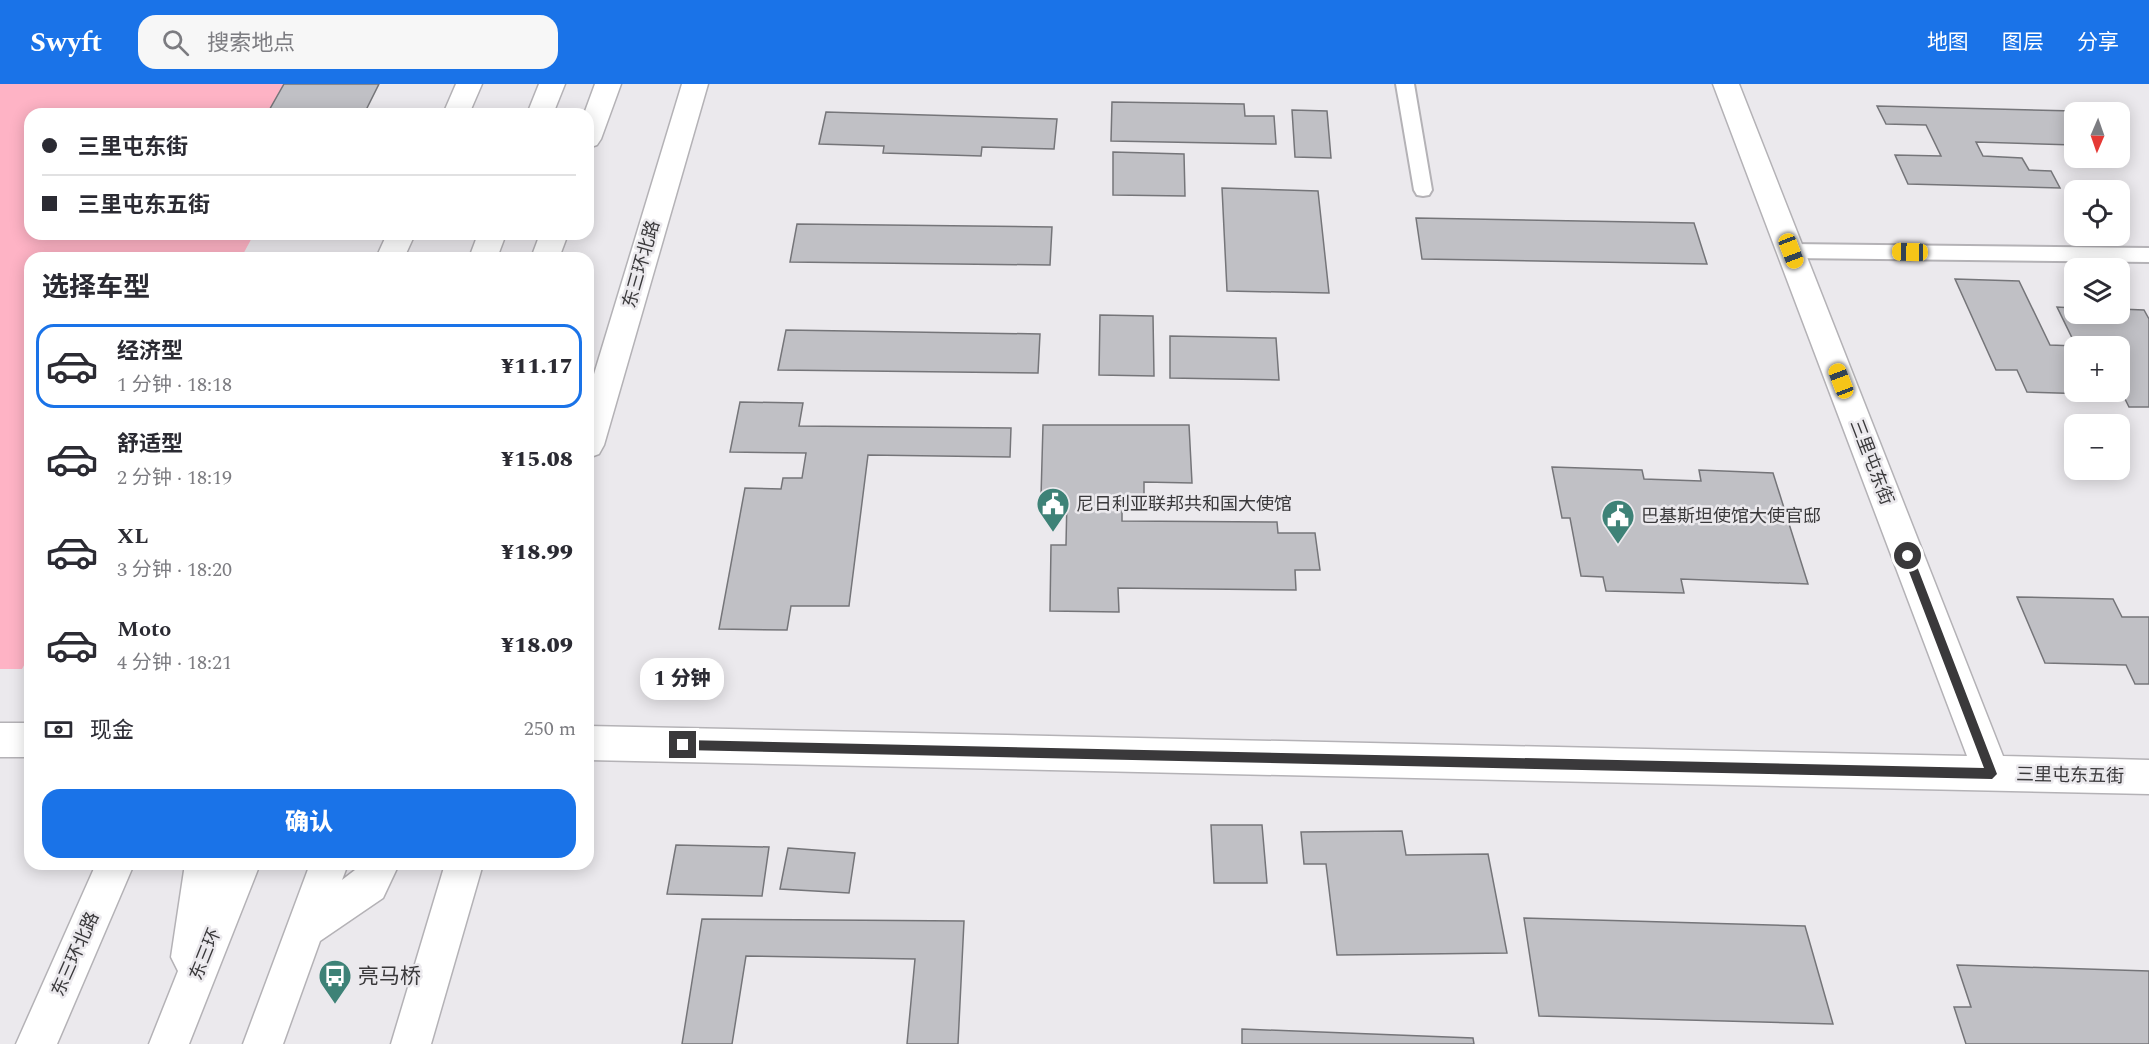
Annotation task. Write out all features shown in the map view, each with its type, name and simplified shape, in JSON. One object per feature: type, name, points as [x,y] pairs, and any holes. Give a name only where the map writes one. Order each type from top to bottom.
[{"type":"main road","points":[[459,108],[469,84]]},
{"type":"main road","points":[[542,108],[552,84]]},
{"type":"main road","points":[[594,122],[608,84]]},
{"type":"main road","name":"东三环北路","points":[[594,425],[694,84]]},
{"type":"main road","name":"三里屯东街","points":[[1726,84],[1992,774]]},
{"type":"main road","points":[[0,740],[24,740]]},
{"type":"main road","name":"三里屯东五街","points":[[594,743],[2149,777]]},
{"type":"main road","name":"东三环北路","points":[[36,1044],[112,870]]},
{"type":"main road","points":[[176,1027],[203,870]]},
{"type":"main road","name":"东三环","points":[[176,1027],[239,870]]},
{"type":"main road","points":[[263,1044],[327,870]]},
{"type":"main road","points":[[306,928],[369,884],[377,870]]},
{"type":"main road","points":[[411,1044],[462,870]]},
{"type":"lane","points":[[1405,84],[1423,190]]},
{"type":"lane","points":[[1791,251],[2149,255]]},
{"type":"shaded area","points":[[0,84],[334,84],[321,108],[24,108],[24,240],[251,240],[244,252],[24,252],[24,665],[22,669],[0,669]]},
{"type":"building","points":[[284,84],[379,84],[367,108],[270,108]]},
{"type":"building","points":[[1112,102],[1244,104],[1245,116],[1274,116],[1276,144],[1111,141]]},
{"type":"building","points":[[1877,106],[2064,111],[2064,145],[1976,142],[1983,156],[2022,158],[2029,170],[2051,171],[2060,188],[1908,184],[1895,155],[1941,156],[1926,125],[1886,124]]},
{"type":"building","points":[[1292,110],[1327,111],[1331,158],[1295,157]]},
{"type":"building","points":[[826,112],[1057,119],[1054,149],[982,147],[981,156],[883,153],[884,146],[819,144]]},
{"type":"building","points":[[1113,152],[1184,154],[1185,196],[1113,195]]},
{"type":"building","points":[[1222,188],[1318,191],[1329,293],[1227,291]]},
{"type":"building","points":[[1416,218],[1694,223],[1707,264],[1422,259]]},
{"type":"building","points":[[797,224],[1052,227],[1050,265],[790,262]]},
{"type":"building","points":[[1955,279],[2019,281],[2050,345],[2064,346],[2064,393],[2027,392],[2017,370],[1996,370]]},
{"type":"building","points":[[2057,307],[2064,307],[2064,321]]},
{"type":"building","points":[[2130,309],[2144,310],[2149,319],[2149,407],[2129,407],[2126,402],[2130,402],[2130,336],[2071,336],[2065,324],[2130,324]]},
{"type":"building","points":[[1100,315],[1153,316],[1154,376],[1099,375]]},
{"type":"building","points":[[786,330],[1040,334],[1038,373],[778,370]]},
{"type":"building","points":[[1170,336],[1276,338],[1279,380],[1170,378]]},
{"type":"building","points":[[740,402],[803,403],[799,426],[1011,428],[1010,457],[868,455],[849,606],[791,606],[787,630],[719,629],[745,488],[781,489],[783,478],[802,478],[806,453],[730,452]]},
{"type":"building","points":[[1043,425],[1189,425],[1192,483],[1144,482],[1144,498],[1122,498],[1122,521],[1277,522],[1278,533],[1315,533],[1320,570],[1295,570],[1296,590],[1118,588],[1119,612],[1050,611],[1051,545],[1066,545],[1067,497],[1041,497]]},
{"type":"building","points":[[1552,467],[1642,470],[1644,479],[1701,481],[1699,470],[1773,473],[1808,584],[1681,579],[1684,593],[1606,591],[1603,577],[1581,576],[1570,518],[1562,518]]},
{"type":"building","points":[[2017,597],[2113,599],[2122,617],[2149,617],[2149,684],[2135,684],[2126,665],[2045,663]]},
{"type":"building","points":[[1211,825],[1262,825],[1267,883],[1214,883]]},
{"type":"building","points":[[1402,831],[1406,855],[1488,854],[1507,953],[1337,955],[1326,864],[1304,864],[1301,832]]},
{"type":"building","points":[[676,845],[769,847],[762,896],[667,894]]},
{"type":"building","points":[[788,848],[855,853],[849,893],[780,889]]},
{"type":"building","points":[[1524,918],[1805,926],[1833,1024],[1539,1016]]},
{"type":"building","points":[[702,919],[964,921],[958,1044],[907,1044],[915,959],[746,956],[732,1044],[682,1044]]},
{"type":"building","points":[[1957,965],[2149,971],[2149,1044],[1966,1044],[1954,1007],[1971,1007]]},
{"type":"building","points":[[1242,1029],[1473,1038],[1474,1044],[1242,1044]]},
{"type":"place","name":"尼日利亚联邦共和国大使馆","points":[[1053,533]]},
{"type":"place","name":"巴基斯坦使馆大使官邸","points":[[1618,545]]},
{"type":"place","name":"亮马桥","points":[[335,1005]]},
{"type":"route","points":[[683,745],[1992,774],[1908,556]]}]
